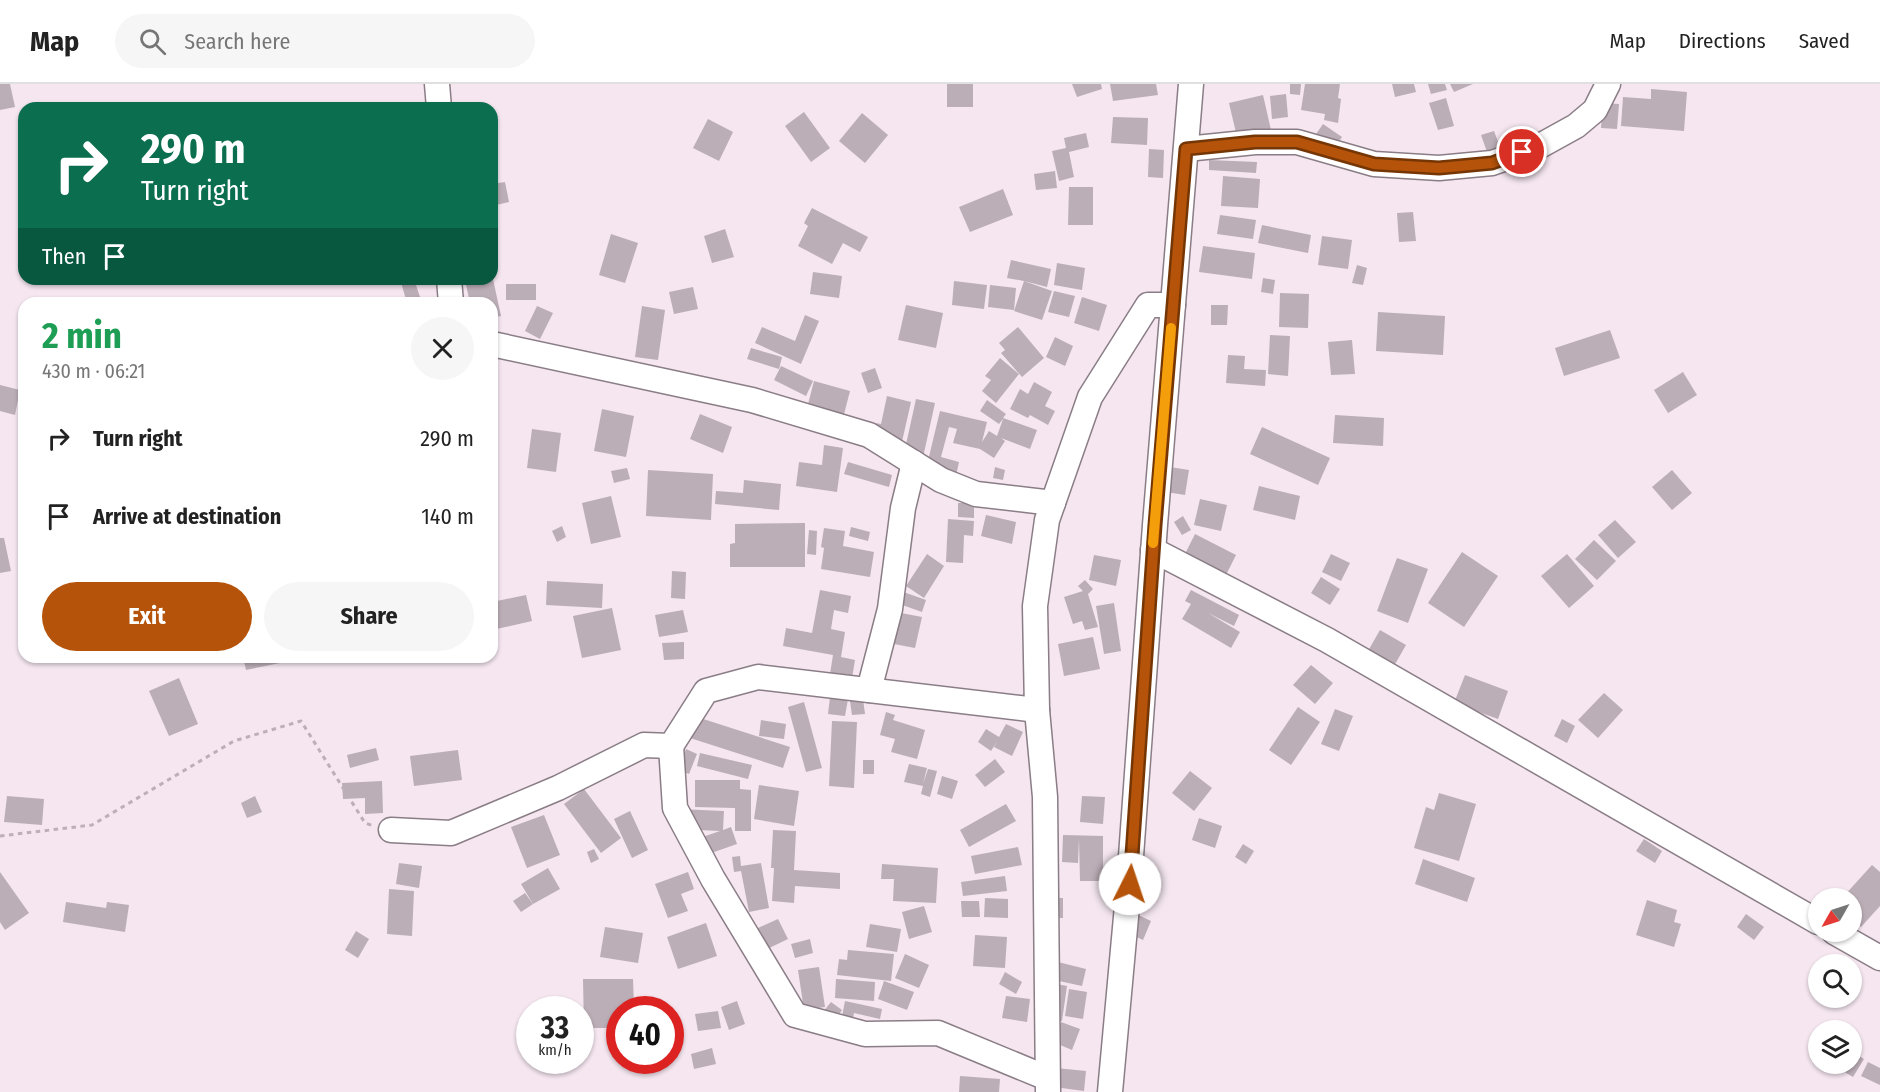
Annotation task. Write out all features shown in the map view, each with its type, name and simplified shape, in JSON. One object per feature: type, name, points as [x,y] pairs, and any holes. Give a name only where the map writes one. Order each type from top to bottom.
[{"type":"street","points":[[437,84],[438,102]]},
{"type":"street","points":[[1110,1092],[1130,884],[1153,550],[1191,84]]},
{"type":"street","points":[[1186,149],[1255,142],[1297,142],[1374,164],[1439,168],[1492,163],[1538,147],[1576,126],[1595,110],[1608,84]]},
{"type":"street","points":[[1037,710],[758,677],[706,691],[671,746],[675,808],[713,879],[795,1015],[865,1034],[938,1033],[1047,1085],[1045,797],[1037,710],[1035,606],[1047,520],[1090,397],[1148,305],[1173,305]]},
{"type":"street","points":[[498,345],[753,400],[869,435],[940,480],[976,494],[1053,504]]},
{"type":"street","points":[[869,690],[890,609],[903,508],[915,463]]},
{"type":"street","points":[[1153,550],[1327,640],[1808,916]]},
{"type":"street","points":[[391,830],[451,833],[558,788],[644,745],[671,746]]},
{"type":"street","points":[[1852,942],[1880,958]]},
{"type":"path","points":[[0,836],[92,825],[234,741],[301,721],[364,823],[391,830]]},
{"type":"building","points":[[0,84],[10,84],[15,107],[0,110]]},
{"type":"building","points":[[947,84],[973,84],[973,107],[947,107]]},
{"type":"building","points":[[1072,84],[1101,84],[1102,89],[1077,97]]},
{"type":"building","points":[[1110,84],[1156,84],[1158,95],[1113,101]]},
{"type":"building","points":[[1290,84],[1301,84],[1300,95],[1290,94]]},
{"type":"building","points":[[1305,84],[1340,84],[1338,123],[1324,120],[1325,114],[1301,110]]},
{"type":"building","points":[[1392,84],[1414,84],[1416,92],[1395,97]]},
{"type":"building","points":[[1428,84],[1445,84],[1447,90],[1431,94]]},
{"type":"building","points":[[1450,84],[1473,84],[1454,92]]},
{"type":"building","points":[[1651,89],[1687,92],[1684,131],[1621,126],[1623,97],[1651,99]]},
{"type":"building","points":[[1286,94],[1288,117],[1272,119],[1270,96]]},
{"type":"building","points":[[1263,95],[1271,130],[1237,137],[1229,103]]},
{"type":"building","points":[[1446,98],[1454,126],[1438,130],[1429,103]]},
{"type":"building","points":[[1603,103],[1619,104],[1617,129],[1601,128]]},
{"type":"building","points":[[804,112],[830,148],[811,162],[785,126]]},
{"type":"building","points":[[862,113],[888,135],[865,163],[839,141]]},
{"type":"building","points":[[1113,117],[1148,118],[1147,145],[1111,143]]},
{"type":"building","points":[[708,119],[733,132],[719,161],[693,148]]},
{"type":"building","points":[[1323,124],[1342,137],[1333,151],[1314,137]]},
{"type":"building","points":[[1494,131],[1500,147],[1487,152],[1481,135]]},
{"type":"building","points":[[1086,133],[1089,147],[1069,152],[1074,177],[1059,181],[1052,151],[1066,148],[1064,138]]},
{"type":"building","points":[[1149,149],[1164,150],[1163,178],[1148,177]]},
{"type":"building","points":[[1209,160],[1257,162],[1256,173],[1209,170]]},
{"type":"building","points":[[1055,171],[1057,188],[1036,190],[1034,174]]},
{"type":"building","points":[[1223,176],[1260,179],[1258,208],[1221,206]]},
{"type":"building","points":[[505,182],[509,202],[498,205],[498,183]]},
{"type":"building","points":[[1069,187],[1093,187],[1093,225],[1068,225]]},
{"type":"building","points":[[1003,189],[1013,215],[970,232],[959,207]]},
{"type":"building","points":[[812,208],[868,237],[860,252],[843,243],[832,264],[798,246],[808,226],[804,223]]},
{"type":"building","points":[[1413,212],[1416,241],[1399,242],[1397,213]]},
{"type":"building","points":[[1220,215],[1256,220],[1253,239],[1217,234]]},
{"type":"building","points":[[1262,225],[1311,235],[1308,253],[1258,243]]},
{"type":"building","points":[[725,229],[734,257],[712,263],[704,236]]},
{"type":"building","points":[[611,234],[638,243],[625,283],[599,275]]},
{"type":"building","points":[[1322,236],[1352,240],[1348,269],[1318,265]]},
{"type":"building","points":[[1203,246],[1255,253],[1252,279],[1199,272]]},
{"type":"building","points":[[1011,260],[1051,269],[1047,287],[1007,278]]},
{"type":"building","points":[[1057,263],[1085,268],[1082,290],[1054,285]]},
{"type":"building","points":[[1357,265],[1367,268],[1363,285],[1352,283]]},
{"type":"building","points":[[813,272],[842,276],[839,298],[810,294]]},
{"type":"building","points":[[1263,278],[1275,280],[1273,294],[1261,292]]},
{"type":"building","points":[[954,281],[987,285],[984,309],[952,305]]},
{"type":"building","points":[[1024,281],[1052,291],[1042,320],[1014,311]]},
{"type":"building","points":[[506,284],[536,284],[536,300],[506,300]]},
{"type":"building","points":[[402,285],[416,285],[420,297],[405,297]]},
{"type":"building","points":[[466,285],[494,285],[497,297],[469,297]]},
{"type":"building","points":[[990,285],[1016,288],[1014,310],[988,307]]},
{"type":"building","points":[[693,287],[698,309],[674,314],[669,292]]},
{"type":"building","points":[[1054,291],[1075,296],[1069,317],[1048,312]]},
{"type":"building","points":[[1280,293],[1309,294],[1308,328],[1279,327]]},
{"type":"building","points":[[1082,297],[1107,305],[1099,331],[1074,323]]},
{"type":"building","points":[[906,305],[943,313],[936,348],[898,340]]},
{"type":"building","points":[[1211,305],[1228,305],[1227,325],[1211,325]]},
{"type":"building","points":[[537,306],[553,313],[540,339],[525,331]]},
{"type":"building","points":[[642,306],[665,310],[658,360],[635,357]]},
{"type":"building","points":[[1378,312],[1445,316],[1443,355],[1376,351]]},
{"type":"building","points":[[805,315],[819,321],[801,364],[755,343],[762,327],[795,341]]},
{"type":"building","points":[[1018,327],[1044,358],[1022,377],[1001,353],[1005,350],[999,343]]},
{"type":"building","points":[[1610,330],[1620,358],[1564,376],[1555,348]]},
{"type":"building","points":[[1270,335],[1290,336],[1288,376],[1268,374]]},
{"type":"building","points":[[1055,337],[1073,346],[1065,366],[1046,357]]},
{"type":"building","points":[[1352,340],[1355,374],[1331,375],[1328,342]]},
{"type":"building","points":[[751,348],[782,357],[779,369],[747,359]]},
{"type":"building","points":[[1228,355],[1245,356],[1244,369],[1266,370],[1265,386],[1226,383]]},
{"type":"building","points":[[1000,358],[1019,374],[996,403],[982,391],[991,380],[985,376]]},
{"type":"building","points":[[781,366],[813,381],[806,396],[774,380]]},
{"type":"building","points":[[875,368],[882,388],[868,393],[861,373]]},
{"type":"building","points":[[1683,372],[1697,395],[1668,413],[1654,390]]},
{"type":"building","points":[[814,381],[850,391],[843,418],[807,408]]},
{"type":"building","points":[[1034,382],[1052,392],[1045,406],[1055,411],[1048,425],[1030,415],[1028,418],[1010,409],[1020,389],[1028,394]]},
{"type":"building","points":[[0,385],[18,390],[15,415],[0,411]]},
{"type":"building","points":[[887,396],[911,402],[901,446],[866,435],[869,422],[881,424]]},
{"type":"building","points":[[916,399],[935,403],[922,462],[903,458]]},
{"type":"building","points":[[987,400],[1006,414],[1003,418],[1037,430],[1030,449],[1001,438],[1005,441],[994,458],[980,449],[953,443],[957,429],[949,427],[941,457],[959,462],[956,476],[926,469],[940,411],[987,422],[982,442],[989,431],[997,436],[1003,419],[999,424],[980,411]]},
{"type":"building","points":[[602,409],[634,416],[626,457],[594,451]]},
{"type":"building","points":[[700,414],[732,427],[723,453],[690,439]]},
{"type":"building","points":[[1335,415],[1384,418],[1383,446],[1333,443]]},
{"type":"building","points":[[1262,427],[1330,458],[1318,485],[1250,454]]},
{"type":"building","points":[[532,429],[561,433],[556,472],[527,468]]},
{"type":"building","points":[[824,445],[843,448],[837,492],[796,486],[799,462],[822,465]]},
{"type":"building","points":[[848,462],[892,475],[889,487],[844,474]]},
{"type":"building","points":[[995,467],[1005,470],[1003,480],[993,478]]},
{"type":"building","points":[[1170,467],[1189,470],[1185,495],[1166,492]]},
{"type":"building","points":[[627,468],[630,479],[614,483],[611,471]]},
{"type":"building","points":[[648,470],[713,474],[711,520],[646,516]]},
{"type":"building","points":[[1672,470],[1692,493],[1672,510],[1652,487]]},
{"type":"building","points":[[744,480],[781,484],[779,510],[715,504],[716,491],[743,493]]},
{"type":"building","points":[[1259,486],[1300,496],[1295,520],[1253,510]]},
{"type":"building","points":[[611,496],[621,537],[591,544],[582,503]]},
{"type":"building","points":[[1200,499],[1227,505],[1221,531],[1194,525]]},
{"type":"building","points":[[958,503],[974,503],[974,518],[958,517]]},
{"type":"building","points":[[986,515],[1016,522],[1012,544],[981,536]]},
{"type":"building","points":[[1183,516],[1191,530],[1182,535],[1174,522]]},
{"type":"building","points":[[948,519],[974,521],[973,536],[964,535],[963,563],[946,562]]},
{"type":"building","points":[[1615,520],[1636,542],[1618,558],[1598,535]]},
{"type":"building","points":[[805,523],[805,567],[730,567],[730,544],[735,543],[735,524]]},
{"type":"building","points":[[562,526],[566,537],[557,542],[552,531]]},
{"type":"building","points":[[851,527],[870,532],[868,541],[849,536]]},
{"type":"building","points":[[824,528],[845,531],[843,546],[874,552],[870,577],[821,569]]},
{"type":"building","points":[[809,530],[817,531],[816,555],[807,554]]},
{"type":"building","points":[[1195,534],[1236,555],[1226,575],[1185,554]]},
{"type":"building","points":[[0,538],[4,538],[11,571],[0,573]]},
{"type":"building","points":[[1594,540],[1616,561],[1597,580],[1575,559]]},
{"type":"building","points":[[1462,552],[1498,576],[1464,627],[1428,603]]},
{"type":"building","points":[[927,554],[944,566],[924,598],[906,586]]},
{"type":"building","points":[[1331,554],[1350,563],[1341,581],[1322,572]]},
{"type":"building","points":[[1567,554],[1594,586],[1569,608],[1541,576]]},
{"type":"building","points":[[1094,555],[1121,560],[1116,586],[1089,580]]},
{"type":"building","points":[[1397,558],[1428,569],[1408,623],[1377,611]]},
{"type":"building","points":[[672,571],[686,572],[685,599],[671,598]]},
{"type":"building","points":[[1321,577],[1340,589],[1330,605],[1311,593]]},
{"type":"building","points":[[1085,580],[1093,589],[1088,594],[1098,627],[1085,630],[1082,621],[1073,624],[1064,597],[1083,591],[1078,586]]},
{"type":"building","points":[[547,581],[603,584],[602,608],[546,605]]},
{"type":"building","points":[[895,589],[926,600],[922,612],[891,601]]},
{"type":"building","points":[[820,590],[851,596],[848,613],[834,610],[831,629],[845,632],[841,657],[855,660],[852,678],[830,674],[833,655],[783,646],[786,628],[812,633]]},
{"type":"building","points":[[1191,590],[1239,615],[1234,626],[1208,613],[1240,632],[1231,648],[1182,619],[1191,604],[1185,601]]},
{"type":"building","points":[[526,595],[532,621],[498,629],[498,601]]},
{"type":"building","points":[[1114,603],[1121,651],[1104,654],[1096,606]]},
{"type":"building","points":[[612,608],[621,650],[582,658],[573,616]]},
{"type":"building","points":[[683,610],[688,632],[659,637],[655,615]]},
{"type":"building","points":[[901,613],[922,617],[915,648],[894,644]]},
{"type":"building","points":[[1380,630],[1406,645],[1390,673],[1364,658]]},
{"type":"building","points":[[1093,637],[1100,669],[1064,676],[1058,644]]},
{"type":"building","points":[[684,642],[684,659],[664,660],[662,643]]},
{"type":"building","points":[[244,663],[280,663],[246,670]]},
{"type":"building","points":[[1311,665],[1333,683],[1315,704],[1293,685]]},
{"type":"building","points":[[1465,675],[1508,691],[1498,719],[1454,703]]},
{"type":"building","points":[[179,678],[198,724],[169,736],[149,691]]},
{"type":"building","points":[[1604,693],[1623,710],[1598,738],[1578,720]]},
{"type":"building","points":[[830,697],[848,699],[845,716],[828,714]]},
{"type":"building","points":[[863,699],[865,714],[852,715],[850,701]]},
{"type":"building","points":[[804,702],[822,768],[806,772],[788,707]]},
{"type":"building","points":[[1298,707],[1320,722],[1291,765],[1269,750]]},
{"type":"building","points":[[1335,709],[1353,716],[1339,751],[1321,744]]},
{"type":"building","points":[[886,712],[895,715],[893,720],[925,730],[917,759],[891,752],[895,739],[880,735]]},
{"type":"building","points":[[697,717],[790,747],[783,768],[690,738]]},
{"type":"building","points":[[1562,719],[1575,726],[1567,743],[1554,736]]},
{"type":"building","points":[[761,720],[786,724],[784,739],[759,736]]},
{"type":"building","points":[[832,721],[857,722],[854,788],[829,786]]},
{"type":"building","points":[[1006,724],[1023,732],[1012,756],[994,747],[998,740],[991,751],[978,742],[986,729],[999,737]]},
{"type":"building","points":[[376,748],[379,760],[350,768],[347,755]]},
{"type":"building","points":[[686,749],[697,754],[689,774],[678,770]]},
{"type":"building","points":[[458,750],[462,780],[414,786],[410,756]]},
{"type":"building","points":[[700,753],[752,765],[748,779],[697,766]]},
{"type":"building","points":[[995,759],[1005,772],[985,787],[975,775]]},
{"type":"building","points":[[863,760],[874,760],[874,774],[863,774]]},
{"type":"building","points":[[909,764],[927,768],[923,784],[928,769],[937,771],[930,797],[921,794],[923,786],[904,782]]},
{"type":"building","points":[[1190,771],[1212,788],[1194,811],[1172,793]]},
{"type":"building","points":[[942,776],[958,781],[952,799],[937,794]]},
{"type":"building","points":[[695,780],[740,780],[740,789],[751,790],[751,831],[735,831],[735,808],[695,807]]},
{"type":"building","points":[[382,781],[383,813],[365,814],[365,798],[343,799],[342,783]]},
{"type":"building","points":[[759,785],[799,791],[794,826],[754,819]]},
{"type":"building","points":[[584,789],[621,838],[601,853],[564,804]]},
{"type":"building","points":[[1439,793],[1476,804],[1459,861],[1414,848],[1426,807],[1434,810]]},
{"type":"building","points":[[7,796],[44,799],[42,825],[4,822]]},
{"type":"building","points":[[255,796],[262,812],[247,818],[241,803]]},
{"type":"building","points":[[1082,796],[1105,797],[1103,824],[1080,822]]},
{"type":"building","points":[[1006,804],[1016,821],[969,847],[960,830]]},
{"type":"building","points":[[679,809],[724,811],[723,830],[731,827],[737,844],[697,858],[691,841],[720,831],[678,829]]},
{"type":"building","points":[[630,811],[648,850],[632,858],[614,819]]},
{"type":"building","points":[[544,815],[560,855],[527,868],[511,827]]},
{"type":"building","points":[[1199,818],[1222,826],[1215,848],[1192,840]]},
{"type":"building","points":[[773,830],[796,831],[794,870],[840,873],[840,889],[795,886],[794,903],[772,901]]},
{"type":"building","points":[[1063,835],[1103,836],[1103,881],[1080,881],[1079,839],[1078,863],[1062,862]]},
{"type":"building","points":[[1644,839],[1662,851],[1655,863],[1636,851]]},
{"type":"building","points":[[1243,844],[1254,851],[1246,864],[1235,857]]},
{"type":"building","points":[[1018,847],[1022,865],[975,874],[971,856]]},
{"type":"building","points":[[594,849],[599,859],[591,863],[587,852]]},
{"type":"building","points":[[740,856],[741,866],[761,863],[769,908],[749,912],[741,871],[734,872],[732,857]]},
{"type":"building","points":[[1423,859],[1475,878],[1467,902],[1415,884]]},
{"type":"building","points":[[399,863],[422,866],[419,888],[396,884]]},
{"type":"building","points":[[882,864],[938,868],[936,903],[893,901],[894,879],[881,879]]},
{"type":"building","points":[[1872,865],[1880,872],[1880,906],[1862,926],[1862,888],[1851,888]]},
{"type":"building","points":[[548,868],[560,889],[533,904],[521,884]]},
{"type":"building","points":[[0,872],[29,913],[5,930],[0,922]]},
{"type":"building","points":[[688,872],[694,889],[681,894],[688,911],[668,918],[655,884]]},
{"type":"building","points":[[1005,876],[1007,891],[963,896],[961,882]]},
{"type":"building","points":[[389,889],[414,891],[412,936],[387,934]]},
{"type":"building","points":[[525,893],[533,904],[521,912],[513,901]]},
{"type":"building","points":[[985,898],[1008,899],[1008,918],[984,917]]},
{"type":"building","points":[[1047,898],[1063,898],[1063,918],[1047,918]]},
{"type":"building","points":[[1647,900],[1677,910],[1674,922],[1681,924],[1674,947],[1636,935]]},
{"type":"building","points":[[961,901],[979,901],[980,917],[962,917]]},
{"type":"building","points":[[66,902],[106,908],[107,902],[129,905],[125,932],[63,922]]},
{"type":"building","points":[[924,906],[932,932],[909,939],[902,912]]},
{"type":"building","points":[[1136,914],[1151,921],[1143,940],[1128,933]]},
{"type":"building","points":[[1746,914],[1764,927],[1754,940],[1737,927]]},
{"type":"building","points":[[778,919],[788,939],[755,955],[745,934]]},
{"type":"building","points":[[706,923],[717,956],[678,969],[667,937]]},
{"type":"building","points":[[870,924],[901,929],[897,952],[866,947]]},
{"type":"building","points":[[605,927],[643,933],[638,963],[600,957]]},
{"type":"building","points":[[356,931],[369,939],[358,958],[345,950]]},
{"type":"building","points":[[975,935],[1007,937],[1005,968],[973,966]]},
{"type":"building","points":[[810,939],[813,953],[795,958],[791,944]]},
{"type":"building","points":[[848,950],[894,954],[891,981],[837,975],[839,959],[847,960]]},
{"type":"building","points":[[905,954],[929,965],[919,988],[895,978]]},
{"type":"building","points":[[1054,961],[1086,969],[1082,986],[1050,979]]},
{"type":"building","points":[[819,967],[825,1007],[804,1010],[798,970]]},
{"type":"building","points":[[1005,972],[1022,982],[1016,994],[999,984]]},
{"type":"building","points":[[583,979],[633,979],[634,996],[606,996],[606,1028],[594,1028],[594,996],[583,996]]},
{"type":"building","points":[[836,979],[875,982],[874,1001],[835,998]]},
{"type":"building","points":[[884,981],[914,992],[907,1010],[878,999]]},
{"type":"building","points":[[1051,983],[1067,986],[1062,1021],[1046,1019]]},
{"type":"building","points":[[1069,989],[1087,992],[1083,1019],[1065,1016]]},
{"type":"building","points":[[1006,996],[1030,999],[1027,1022],[1002,1018]]},
{"type":"building","points":[[737,1001],[745,1024],[729,1030],[721,1007]]},
{"type":"building","points":[[845,1001],[882,1009],[880,1019],[854,1013],[851,1030],[840,1027]]},
{"type":"building","points":[[831,1002],[842,1010],[835,1020],[823,1012]]},
{"type":"building","points":[[718,1011],[721,1028],[698,1031],[695,1014]]},
{"type":"building","points":[[1061,1022],[1080,1029],[1072,1050],[1053,1042]]},
{"type":"building","points":[[712,1048],[716,1064],[694,1069],[691,1054]]},
{"type":"building","points":[[1868,1062],[1880,1068],[1880,1085],[1861,1076]]},
{"type":"building","points":[[1056,1068],[1086,1071],[1084,1091],[1054,1087]]},
{"type":"building","points":[[960,1076],[1000,1079],[999,1092],[959,1092]]},
{"type":"slow traffic","points":[[1153,543],[1171,328]]},
{"type":"route","points":[[1130,884],[1155,525],[1186,149],[1255,142],[1297,142],[1374,164],[1439,168],[1492,163],[1522,152]]}]
